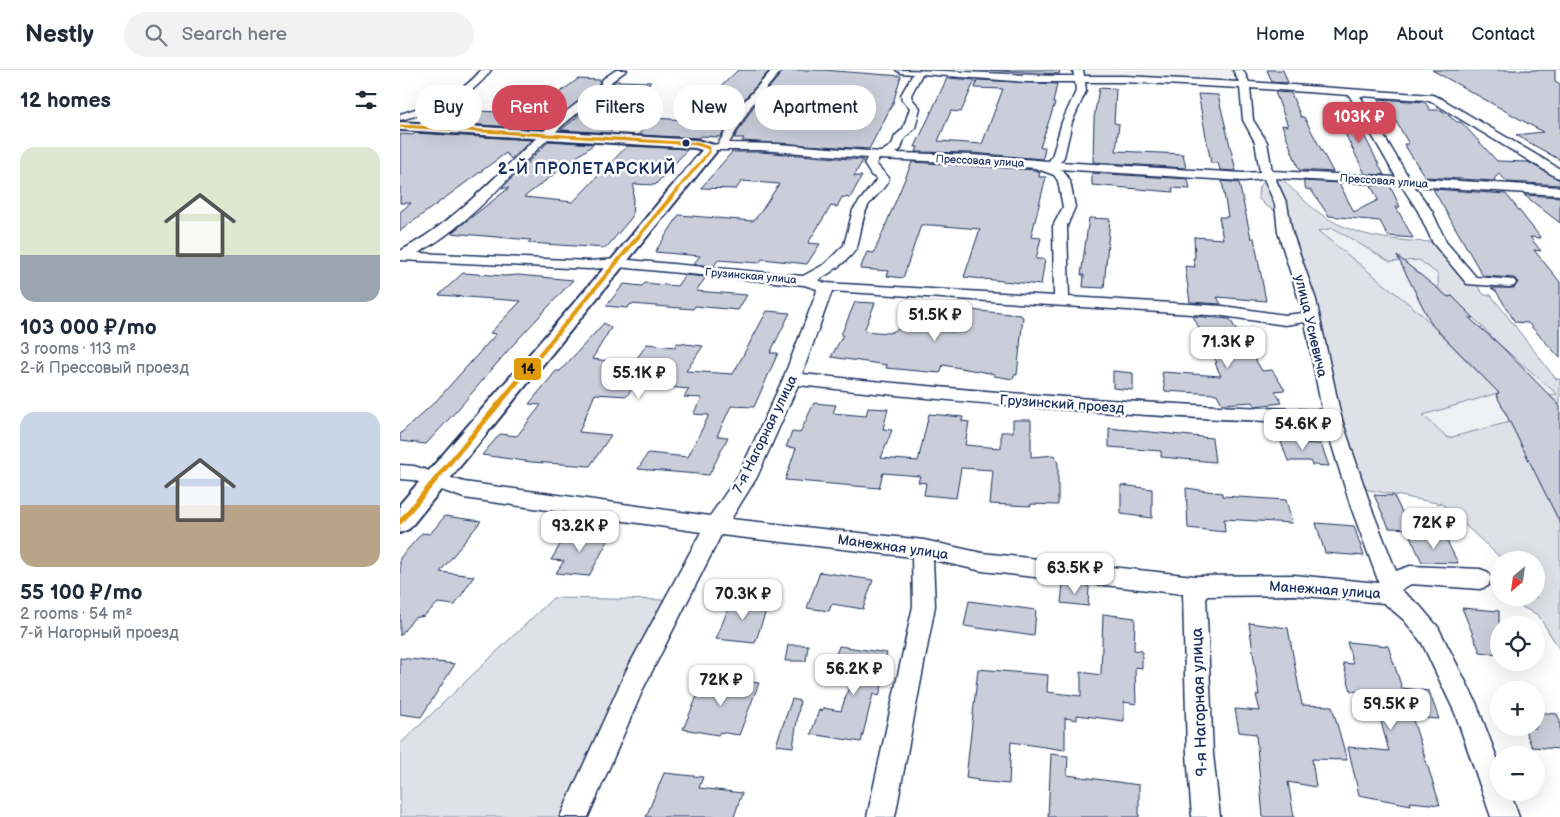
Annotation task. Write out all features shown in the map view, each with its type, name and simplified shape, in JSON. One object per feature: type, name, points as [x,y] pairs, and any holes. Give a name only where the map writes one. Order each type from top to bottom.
[{"type":"street","points":[[400,117],[445,102],[463,92],[482,77],[486,70]]},
{"type":"street","points":[[400,256],[411,251],[456,219],[494,188],[547,134],[604,88],[606,81],[622,70]]},
{"type":"street","points":[[400,522],[715,147],[777,70]]},
{"type":"street","points":[[901,70],[1026,79],[1079,74],[1428,97],[1438,101],[1560,174]]},
{"type":"street","name":"улица Усиевича","points":[[1238,70],[1245,85],[1248,120],[1261,142],[1267,174],[1281,204],[1286,232],[1305,291],[1332,417],[1390,589]]},
{"type":"street","points":[[815,284],[851,246],[852,232],[865,201],[882,184],[883,178],[875,172],[870,164],[879,155],[897,147],[899,138],[908,132],[915,108],[906,95],[926,72]]},
{"type":"street","points":[[1052,165],[1058,157],[1067,122],[1081,91],[1079,74]]},
{"type":"street","points":[[1353,93],[1425,211],[1440,243],[1472,281],[1509,283]]},
{"type":"street","name":"Прессовая улица","points":[[400,126],[547,134],[696,144],[715,147],[995,160],[1036,165],[1243,177],[1284,174],[1560,191]]},
{"type":"street","points":[[1036,165],[1059,173],[1064,181],[1067,194],[1069,207],[1060,226],[1062,258],[1061,302]]},
{"type":"street","name":"Грузинская улица","points":[[400,256],[589,266],[618,263],[845,287],[1223,311],[1285,320],[1310,317]]},
{"type":"street","name":"7-я Нагорная улица","points":[[574,817],[635,679],[716,524],[747,477],[792,379],[824,294],[815,284]]},
{"type":"street","name":"Грузинский проезд","points":[[792,379],[988,399],[1251,415],[1332,417]]},
{"type":"street","name":"Манежная улица","points":[[400,472],[414,473],[464,490],[667,520],[716,524],[924,549],[982,562],[1194,586],[1294,585],[1390,589],[1410,575],[1480,579]]},
{"type":"street","points":[[880,817],[924,606],[922,563],[924,549]]},
{"type":"street","name":"9-я Нагорная улица","points":[[1194,586],[1200,754],[1206,817]]},
{"type":"street","points":[[1390,589],[1430,636],[1466,709],[1505,817]]},
{"type":"shaded area","points":[[1080,70],[1234,70],[1238,80],[1233,83],[1089,77],[1082,76]]},
{"type":"shaded area","points":[[1272,176],[1282,176],[1287,184],[1314,209],[1330,220],[1346,227],[1362,233],[1398,240],[1436,242],[1472,278],[1484,295],[1491,295],[1556,379],[1560,379],[1560,404],[1552,403],[1542,398],[1557,394],[1500,345],[1452,296],[1439,298],[1438,274],[1419,260],[1390,262],[1333,228],[1318,231],[1419,312],[1491,385],[1507,383],[1508,390],[1423,415],[1448,438],[1510,422],[1560,514],[1560,650],[1545,626],[1545,616],[1539,616],[1520,606],[1545,606],[1545,551],[1493,551],[1442,504],[1359,488],[1333,394],[1327,350],[1319,318],[1277,212],[1266,206],[1258,198],[1259,186]]},
{"type":"shaded area","points":[[1333,228],[1390,262],[1419,260],[1439,274],[1452,296],[1500,345],[1557,395],[1543,398],[1552,403],[1560,404],[1560,514],[1510,422],[1447,438],[1423,415],[1507,391],[1491,385],[1419,312],[1318,231]]},
{"type":"shaded area","points":[[553,598],[670,600],[566,817],[400,817],[400,744]]},
{"type":"building","points":[[738,70],[770,70],[745,99],[745,85],[722,85]]},
{"type":"building","points":[[784,70],[822,70],[901,76],[893,103],[869,149],[742,141],[744,138],[734,138],[739,130],[745,130],[745,120],[755,105],[755,130],[876,130],[876,85],[771,85]]},
{"type":"building","points":[[981,70],[1060,70],[1059,74]]},
{"type":"building","points":[[1267,70],[1283,70],[1288,83],[1272,82]]},
{"type":"building","points":[[1432,70],[1555,70],[1555,81],[1560,84],[1560,160],[1516,135],[1543,132]]},
{"type":"building","points":[[947,78],[975,80],[961,112],[951,111],[938,141],[982,144],[1003,89],[975,88],[977,80],[1057,84],[1053,103],[1055,103],[1040,147],[1045,147],[1043,159],[972,153],[916,152],[918,147],[915,147]]},
{"type":"building","points":[[578,79],[600,80],[598,85],[577,85],[577,103],[567,111],[567,87]]},
{"type":"building","points":[[616,81],[651,82],[648,85],[612,85]]},
{"type":"building","points":[[1099,88],[1116,89],[1114,123],[1119,124],[1116,151],[1183,154],[1186,168],[1093,162],[1094,118]]},
{"type":"building","points":[[1275,92],[1291,93],[1301,117],[1304,117],[1333,172],[1299,170],[1282,125],[1288,126]]},
{"type":"building","points":[[1198,94],[1218,95],[1236,171],[1220,170],[1218,163],[1211,163]]},
{"type":"building","points":[[1378,99],[1425,102],[1430,110],[1441,110],[1457,122],[1461,122],[1497,161],[1528,162],[1560,180],[1560,185],[1508,182],[1499,174],[1494,179],[1496,181],[1425,177],[1404,144],[1409,144],[1394,118]]},
{"type":"building","points":[[1348,109],[1384,175],[1365,174],[1336,115]]},
{"type":"building","points":[[482,111],[492,112],[492,126],[482,125]]},
{"type":"building","points":[[577,117],[577,130],[613,130],[609,133],[561,130],[567,130],[567,125]]},
{"type":"building","points":[[663,119],[673,119],[673,130],[724,130],[720,137],[701,136],[698,138],[638,135],[642,130],[663,130]]},
{"type":"building","points":[[415,133],[532,140],[511,159],[506,153],[400,231],[400,212],[411,203],[400,203],[400,134],[413,135]]},
{"type":"building","points":[[549,141],[594,144],[524,197],[573,202],[627,146],[688,149],[655,185],[634,184],[632,217],[606,248],[528,243],[531,240],[451,233],[509,188],[502,188]]},
{"type":"building","points":[[732,152],[760,152],[863,160],[854,176],[862,176],[850,198],[842,197],[837,207],[831,206],[808,243],[820,244],[807,264],[762,259],[759,263],[718,260],[714,266],[693,264],[700,256],[655,252],[679,215],[753,221],[760,213],[779,184],[742,181],[736,189],[701,188]]},
{"type":"building","points":[[912,162],[1035,170],[1040,172],[1039,177],[1046,177],[1031,237],[1041,238],[1036,259],[1045,259],[1041,285],[964,277],[980,229],[921,225],[903,278],[887,276],[889,271],[860,269],[867,252],[874,253]]},
{"type":"building","points":[[1092,173],[1188,179],[1190,189],[1172,188],[1173,192],[1092,185]]},
{"type":"building","points":[[1222,181],[1239,183],[1251,238],[1254,238],[1266,301],[1217,297],[1221,304],[1190,302],[1185,266],[1195,267],[1193,258],[1195,258],[1194,237],[1223,239],[1219,217],[1228,217]]},
{"type":"building","points":[[1303,181],[1339,183],[1354,212],[1378,200],[1371,185],[1390,186],[1400,207],[1396,207],[1413,238],[1388,236],[1380,221],[1329,216],[1311,190],[1306,189]]},
{"type":"building","points":[[1433,189],[1506,194],[1541,238],[1530,237],[1541,251],[1534,250],[1560,282],[1560,358],[1528,323],[1515,322],[1496,291],[1491,288],[1514,288],[1518,282],[1514,278],[1483,276]]},
{"type":"building","points":[[1524,195],[1560,197],[1560,223]]},
{"type":"building","points":[[1089,218],[1110,219],[1104,288],[1083,287],[1084,275],[1081,275]]},
{"type":"building","points":[[1397,256],[1448,297],[1452,296],[1474,318],[1469,318],[1500,345],[1560,406],[1560,523],[1496,394],[1499,393],[1432,325]]},
{"type":"building","points":[[463,273],[573,280],[426,444],[400,441],[400,434],[436,401],[496,334],[490,333],[521,301],[439,295]]},
{"type":"building","points":[[685,275],[706,277],[696,291],[747,295],[738,310],[695,306],[693,309],[631,304],[627,308],[606,306],[624,284],[642,286],[645,283],[677,286]]},
{"type":"building","points":[[855,302],[875,303],[864,331],[889,333],[899,329],[905,310],[908,310],[909,305],[932,307],[930,315],[936,316],[932,331],[963,332],[970,310],[1020,315],[1023,317],[1017,375],[1014,375],[1013,379],[943,365],[940,373],[886,368],[887,365],[831,357],[843,335],[841,335]]},
{"type":"building","points":[[767,311],[790,313],[770,353],[778,353],[754,407],[731,406],[717,436],[728,437],[709,475],[638,469],[648,453],[688,457],[709,415],[693,414],[702,398],[684,397],[689,389],[635,384],[627,396],[595,394],[579,432],[611,435],[590,466],[532,462],[482,455],[500,434],[517,436],[541,405],[529,404],[556,371],[560,371],[604,323],[611,328],[592,359],[633,364],[647,344],[675,347],[677,343],[703,346],[686,371],[733,374]]},
{"type":"building","points":[[1193,316],[1230,319],[1262,371],[1272,370],[1285,390],[1275,391],[1282,403],[1255,406],[1253,402],[1222,404],[1217,394],[1165,391],[1162,372],[1221,376],[1215,363],[1217,363]]},
{"type":"building","points":[[1113,371],[1133,373],[1133,390],[1113,388]]},
{"type":"building","points":[[814,403],[836,405],[833,413],[866,416],[868,408],[888,409],[883,429],[892,430],[881,458],[918,461],[929,414],[963,417],[962,421],[969,422],[965,445],[1001,448],[1001,432],[1013,432],[1013,420],[1031,420],[1031,457],[1055,455],[1058,464],[1058,505],[990,504],[993,470],[961,468],[956,498],[924,495],[926,483],[918,482],[920,476],[883,473],[879,488],[785,480],[796,448],[786,447],[792,432],[800,433]]},
{"type":"building","points":[[1109,428],[1212,438],[1215,462],[1161,457],[1161,451],[1109,447]]},
{"type":"building","points":[[1279,436],[1298,436],[1300,443],[1321,444],[1329,466],[1312,465],[1310,461],[1288,461]]},
{"type":"building","points":[[1121,485],[1152,489],[1152,518],[1121,514]]},
{"type":"building","points":[[1186,488],[1222,493],[1222,496],[1286,500],[1292,523],[1224,519],[1225,532],[1188,528]]},
{"type":"building","points":[[1374,495],[1394,496],[1410,529],[1389,528]]},
{"type":"building","points":[[445,516],[481,521],[440,572],[474,576],[455,605],[438,603],[424,616],[414,618],[400,636],[400,558],[422,533],[430,534]]},
{"type":"building","points":[[1316,523],[1354,526],[1364,556],[1325,553]]},
{"type":"building","points":[[567,533],[610,537],[589,576],[556,573],[564,561],[551,560]]},
{"type":"building","points":[[1410,536],[1445,537],[1458,563],[1422,562]]},
{"type":"building","points":[[820,572],[873,580],[863,609],[832,604],[829,611],[807,608]]},
{"type":"building","points":[[1063,583],[1089,586],[1088,606],[1061,603]]},
{"type":"building","points":[[732,599],[769,602],[755,643],[716,639]]},
{"type":"building","points":[[969,601],[1036,610],[1034,636],[964,626]]},
{"type":"building","points":[[1462,608],[1499,611],[1499,616],[1490,616],[1490,653],[1480,652]]},
{"type":"building","points":[[1103,614],[1135,618],[1134,650],[1142,651],[1142,668],[1135,667],[1136,704],[1124,702],[1124,721],[1077,715],[1077,720],[1065,718],[1065,750],[1011,742],[1009,784],[966,778],[978,669],[1048,675],[1047,692],[1081,696],[1081,672],[1101,675]]},
{"type":"building","points":[[1249,623],[1288,628],[1302,705],[1332,706],[1347,760],[1312,759],[1316,787],[1288,782],[1294,817],[1263,817],[1256,734],[1239,732],[1235,709],[1260,711],[1256,695],[1259,695]]},
{"type":"building","points":[[1347,642],[1388,646],[1402,688],[1429,691],[1439,719],[1412,717],[1440,805],[1410,802],[1411,805],[1359,795],[1348,747],[1389,751],[1373,693],[1351,691],[1343,663],[1353,664]]},
{"type":"building","points":[[788,645],[808,645],[806,661],[785,661]]},
{"type":"building","points":[[839,646],[887,653],[880,679],[884,679],[879,696],[873,694],[861,742],[811,734],[819,710],[822,711],[823,708],[841,711],[856,665],[834,661]]},
{"type":"building","points":[[400,658],[455,664],[421,717],[400,714]]},
{"type":"building","points":[[705,678],[735,683],[736,680],[759,683],[739,735],[720,732],[718,735],[683,729]]},
{"type":"building","points":[[792,699],[800,701],[793,747],[776,745]]},
{"type":"building","points":[[1545,713],[1557,714],[1560,721],[1560,749],[1532,746],[1527,736],[1545,736]]},
{"type":"building","points":[[1051,754],[1068,756],[1067,775],[1139,785],[1139,817],[1048,817]]},
{"type":"building","points":[[664,773],[703,777],[699,788],[742,793],[734,817],[646,817]]},
{"type":"transit line","name":"14","points":[[400,126],[697,144],[709,148],[709,152],[400,522]]},
{"type":"district","name":"2-Й ПРОЛЕТАРСКИЙ","points":[[587,169]]}]
